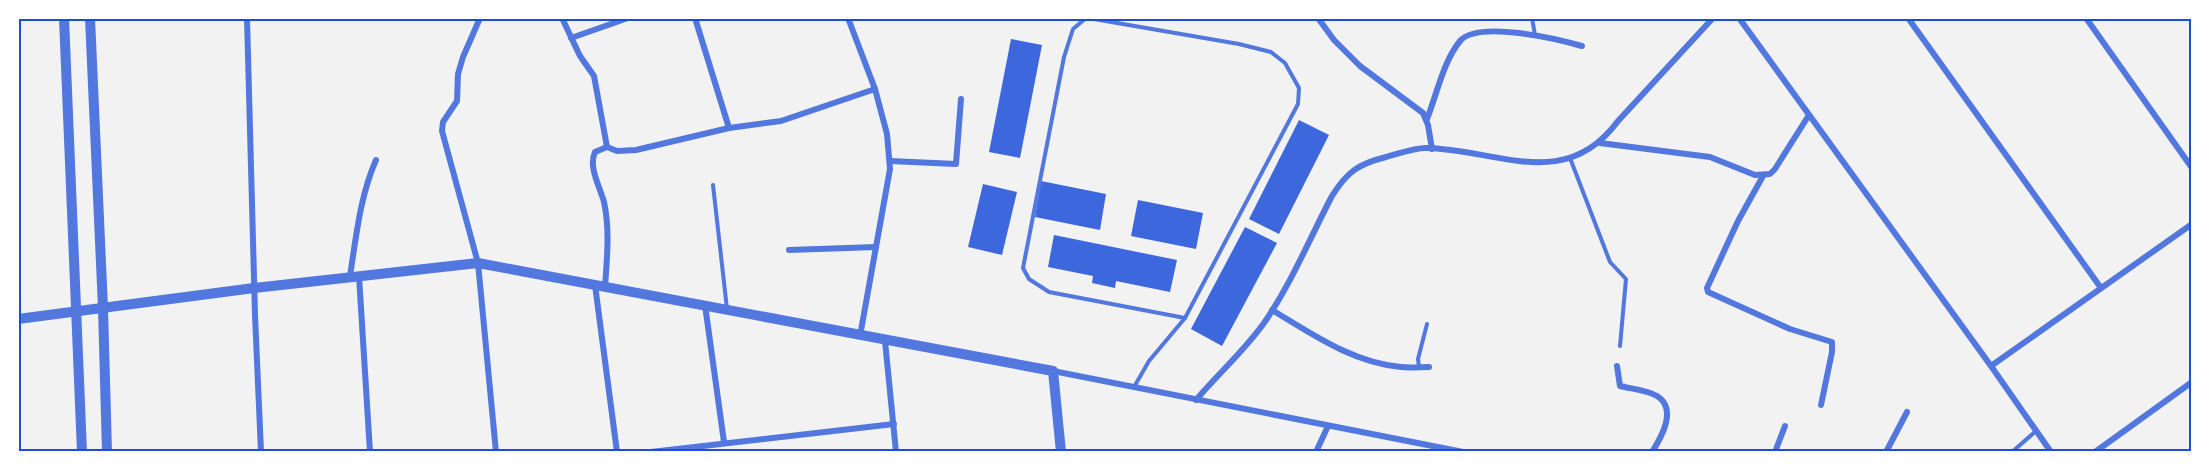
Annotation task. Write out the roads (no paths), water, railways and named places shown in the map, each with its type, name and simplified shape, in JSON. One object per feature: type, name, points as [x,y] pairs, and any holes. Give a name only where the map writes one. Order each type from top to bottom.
[{"type":"street","points":[[64,18],[82,452]]},
{"type":"street","points":[[90,18],[107,452]]},
{"type":"street","points":[[247,18],[261,452]]},
{"type":"street","points":[[480,18],[458,74],[457,101],[443,122],[442,130],[478,263],[496,452]]},
{"type":"street","points":[[562,18],[580,57],[594,76],[608,147]]},
{"type":"street","points":[[571,38],[628,18]]},
{"type":"street","points":[[695,18],[729,128]]},
{"type":"street","points":[[848,18],[876,90],[887,134],[890,161],[860,336]]},
{"type":"street","points":[[1318,18],[1334,40],[1360,66],[1423,113],[1427,119],[1432,149]]},
{"type":"street","points":[[1196,400],[1248,344],[1272,310],[1341,181],[1353,170],[1362,164],[1415,150],[1432,149],[1522,162],[1541,163],[1570,158],[1600,142],[1713,18]]},
{"type":"street","points":[[1738,18],[2051,452]]},
{"type":"street","points":[[1908,18],[2101,288]]},
{"type":"street","points":[[2086,18],[2192,168]]},
{"type":"street","points":[[1427,119],[1450,58],[1460,42],[1468,35],[1487,31],[1536,36],[1582,46]]},
{"type":"street","points":[[617,452],[600,286],[608,252],[607,223],[604,202],[595,174],[593,160],[595,152],[608,147],[617,151],[636,150],[729,128],[781,121],[876,90]]},
{"type":"street","points":[[890,161],[956,164],[961,99]]},
{"type":"street","points":[[1600,142],[1710,157],[1755,175],[1764,176],[1775,169],[1809,115]]},
{"type":"street","points":[[370,452],[354,276],[367,186],[376,160]]},
{"type":"street","points":[[1764,176],[1738,221],[1707,288],[1708,292],[1790,329],[1832,342],[1821,405]]},
{"type":"street","points":[[1991,366],[2192,224]]},
{"type":"street","points":[[789,250],[876,247]]},
{"type":"street","points":[[18,319],[254,288],[478,263],[1053,371],[1462,452]]},
{"type":"street","points":[[705,305],[724,442]]},
{"type":"street","points":[[1272,310],[1322,341],[1366,360],[1400,367],[1429,367]]},
{"type":"street","points":[[885,341],[896,452]]},
{"type":"street","points":[[1617,366],[1620,386],[1656,395],[1665,406],[1667,419],[1652,452]]},
{"type":"street","points":[[1053,371],[1061,452]]},
{"type":"street","points":[[2095,452],[2192,382]]},
{"type":"street","points":[[1886,452],[1907,412]]},
{"type":"street","points":[[651,452],[894,424]]},
{"type":"street","points":[[1316,452],[1328,426]]},
{"type":"street","points":[[1775,452],[1785,426]]},
{"type":"lane","points":[[1134,387],[1149,361],[1185,318],[1298,104],[1299,88],[1285,63],[1271,52],[1239,44],[1087,18],[1073,28],[1064,57],[1023,268],[1029,279],[1049,292],[1185,318]]},
{"type":"lane","points":[[1532,18],[1536,36]]},
{"type":"lane","points":[[1570,158],[1610,262],[1626,279],[1620,346]]},
{"type":"lane","points":[[713,185],[727,310]]},
{"type":"lane","points":[[1419,367],[1418,359],[1427,324]]},
{"type":"lane","points":[[2012,452],[2036,431]]}]
